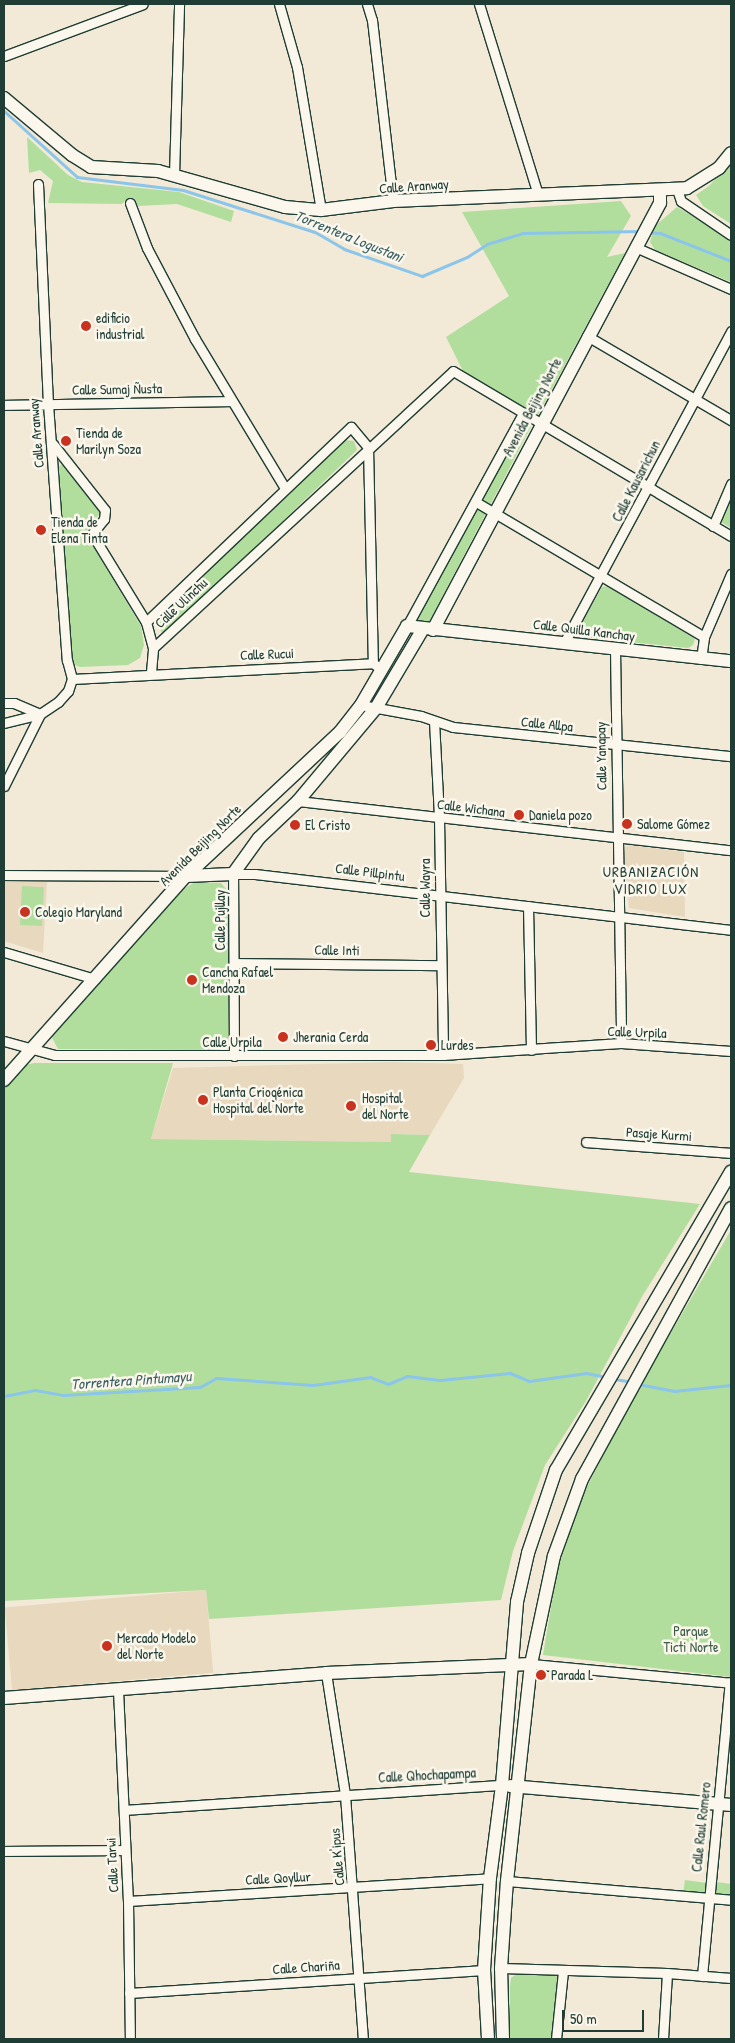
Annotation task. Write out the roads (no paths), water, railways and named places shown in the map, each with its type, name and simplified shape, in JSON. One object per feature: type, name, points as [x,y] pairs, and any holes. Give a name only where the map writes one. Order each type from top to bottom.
[{"type":"street","points":[[4,56],[143,4]]},
{"type":"street","points":[[174,175],[179,4]]},
{"type":"street","points":[[280,4],[297,67],[321,210]]},
{"type":"street","points":[[367,4],[372,20],[393,201]]},
{"type":"street","points":[[479,4],[538,195]]},
{"type":"street","name":"Calle Aranway","points":[[4,98],[72,155],[91,167],[174,175],[285,207],[321,210],[393,201],[688,188],[703,181],[731,153]]},
{"type":"street","name":"Calle Aranway","points":[[38,184],[48,404],[53,444],[67,660],[72,678]]},
{"type":"street","points":[[677,189],[680,201],[731,235]]},
{"type":"street","name":"Avenida Beijing Norte","points":[[234,874],[259,838],[298,801],[376,708],[428,629],[660,203],[660,190]]},
{"type":"street","points":[[130,203],[147,248],[230,401],[286,488]]},
{"type":"street","points":[[641,237],[731,289]]},
{"type":"street","name":"Calle Kausarichun","points":[[564,643],[731,331]]},
{"type":"street","points":[[587,336],[731,420]]},
{"type":"street","name":"Calle Ulinchu","points":[[152,672],[153,648],[368,447],[453,371],[522,415]]},
{"type":"street","name":"Calle Sumaj Ñusta","points":[[4,406],[230,401]]},
{"type":"street","points":[[522,415],[731,536]]},
{"type":"street","name":"Avenida Beijing Norte","points":[[4,1080],[186,876],[340,732],[361,705],[378,667],[407,626],[522,415]]},
{"type":"street","points":[[146,622],[351,427],[368,447],[378,667]]},
{"type":"street","points":[[53,444],[105,510],[104,518],[92,534],[146,622],[153,648]]},
{"type":"street","points":[[713,526],[731,484]]},
{"type":"street","points":[[476,502],[704,637]]},
{"type":"street","points":[[701,659],[704,637],[731,574]]},
{"type":"street","points":[[407,626],[428,629]]},
{"type":"street","name":"Calle Quilla Kanchay","points":[[428,629],[731,661]]},
{"type":"street","name":"Calle Yanapay","points":[[614,649],[614,745],[621,1043]]},
{"type":"street","name":"Calle Rucui","points":[[152,672],[378,667]]},
{"type":"street","points":[[4,723],[40,714],[58,702],[68,690],[72,678],[152,672]]},
{"type":"street","points":[[4,703],[14,703],[40,714]]},
{"type":"street","name":"Calle Allpa","points":[[361,705],[453,727],[731,756]]},
{"type":"street","points":[[4,786],[40,714]]},
{"type":"street","name":"Calle Wayra","points":[[434,721],[439,818],[439,965],[443,1056]]},
{"type":"street","name":"Calle Wichana","points":[[298,801],[731,850]]},
{"type":"street","name":"Calle Pujllay","points":[[234,874],[234,1056]]},
{"type":"street","name":"Calle Pillpintu","points":[[4,875],[186,876],[256,874],[731,930]]},
{"type":"street","points":[[528,906],[531,1050]]},
{"type":"street","points":[[4,952],[95,979]]},
{"type":"street","name":"Calle Inti","points":[[234,963],[439,965]]},
{"type":"street","name":"Calle Urpila","points":[[4,1041],[31,1051],[55,1055],[443,1056],[621,1043],[731,1051]]},
{"type":"street","name":"Pasaje Kurmi","points":[[586,1142],[731,1153]]},
{"type":"street","points":[[488,2039],[484,1970],[490,1878],[502,1786],[517,1602],[541,1511],[556,1470],[731,1172]]},
{"type":"street","points":[[503,2039],[501,1968],[507,1881],[531,1664],[545,1590],[566,1520],[582,1479],[642,1364],[730,1213]]},
{"type":"street","points":[[4,1698],[326,1673],[511,1662],[730,1683]]},
{"type":"street","name":"Calle K'ipus","points":[[326,1673],[345,1795],[354,1888],[363,2039]]},
{"type":"street","name":"Calle Raul Romero","points":[[702,1976],[707,1898],[725,1805],[730,1683]]},
{"type":"street","name":"Calle Tarwi","points":[[118,1690],[124,1850],[128,1901],[130,2039]]},
{"type":"street","name":"Calle Qhochapampa","points":[[124,1810],[502,1786],[725,1805]]},
{"type":"street","points":[[4,1851],[124,1850]]},
{"type":"street","name":"Calle Qoyllur","points":[[128,1901],[490,1878]]},
{"type":"street","points":[[507,1881],[731,1900]]},
{"type":"street","points":[[501,1968],[667,1973],[731,1978]]},
{"type":"street","name":"Calle Chariña","points":[[129,1993],[484,1970]]},
{"type":"street","points":[[556,2039],[563,1971]]},
{"type":"street","points":[[663,2039],[667,1973]]},
{"type":"waterway","name":"Torrentera Logustani","points":[[4,111],[77,177],[183,190],[315,232],[344,249],[422,276],[467,257],[487,244],[522,233],[641,231]]},
{"type":"waterway","name":"Torrentera Logustani","points":[[647,232],[660,233],[731,261]]},
{"type":"waterway","name":"Torrentera Pintumayu","points":[[4,1396],[35,1390],[63,1395],[200,1387],[216,1378],[313,1385],[370,1377],[388,1384],[407,1376],[440,1380],[510,1373],[529,1381],[586,1373],[607,1377]]},
{"type":"waterway","name":"Torrentera Pintumayu","points":[[614,1379],[632,1382]]},
{"type":"waterway","name":"Torrentera Pintumayu","points":[[638,1384],[674,1391],[731,1385]]},
{"type":"place","name":"edificio industrial","points":[[86,326]]},
{"type":"place","name":"Tienda de Marilyn Soza","points":[[66,441]]},
{"type":"place","name":"Tienda de Elena Tinta","points":[[41,530]]},
{"type":"place","name":"Daniela pozo","points":[[519,815]]},
{"type":"place","name":"Salome Gómez","points":[[627,824]]},
{"type":"place","name":"El Cristo","points":[[295,825]]},
{"type":"place","name":"Colegio Maryland","points":[[25,912]]},
{"type":"place","name":"Cancha Rafael Mendoza","points":[[192,980]]},
{"type":"place","name":"Jherania Cerda","points":[[283,1037]]},
{"type":"place","name":"Lurdes","points":[[431,1045]]},
{"type":"place","name":"Planta Criogénica Hospital del Norte","points":[[203,1100]]},
{"type":"place","name":"Hospital del Norte","points":[[351,1106]]},
{"type":"place","name":"Mercado Modelo del Norte","points":[[107,1646]]},
{"type":"place","name":"Parada L","points":[[541,1675]]},
{"type":"district","name":"URBANIZACIÓN VIDRIO LUX","points":[[651,880]]},
{"type":"park label","name":"Parque Ticti Norte","points":[[691,1639]]}]
